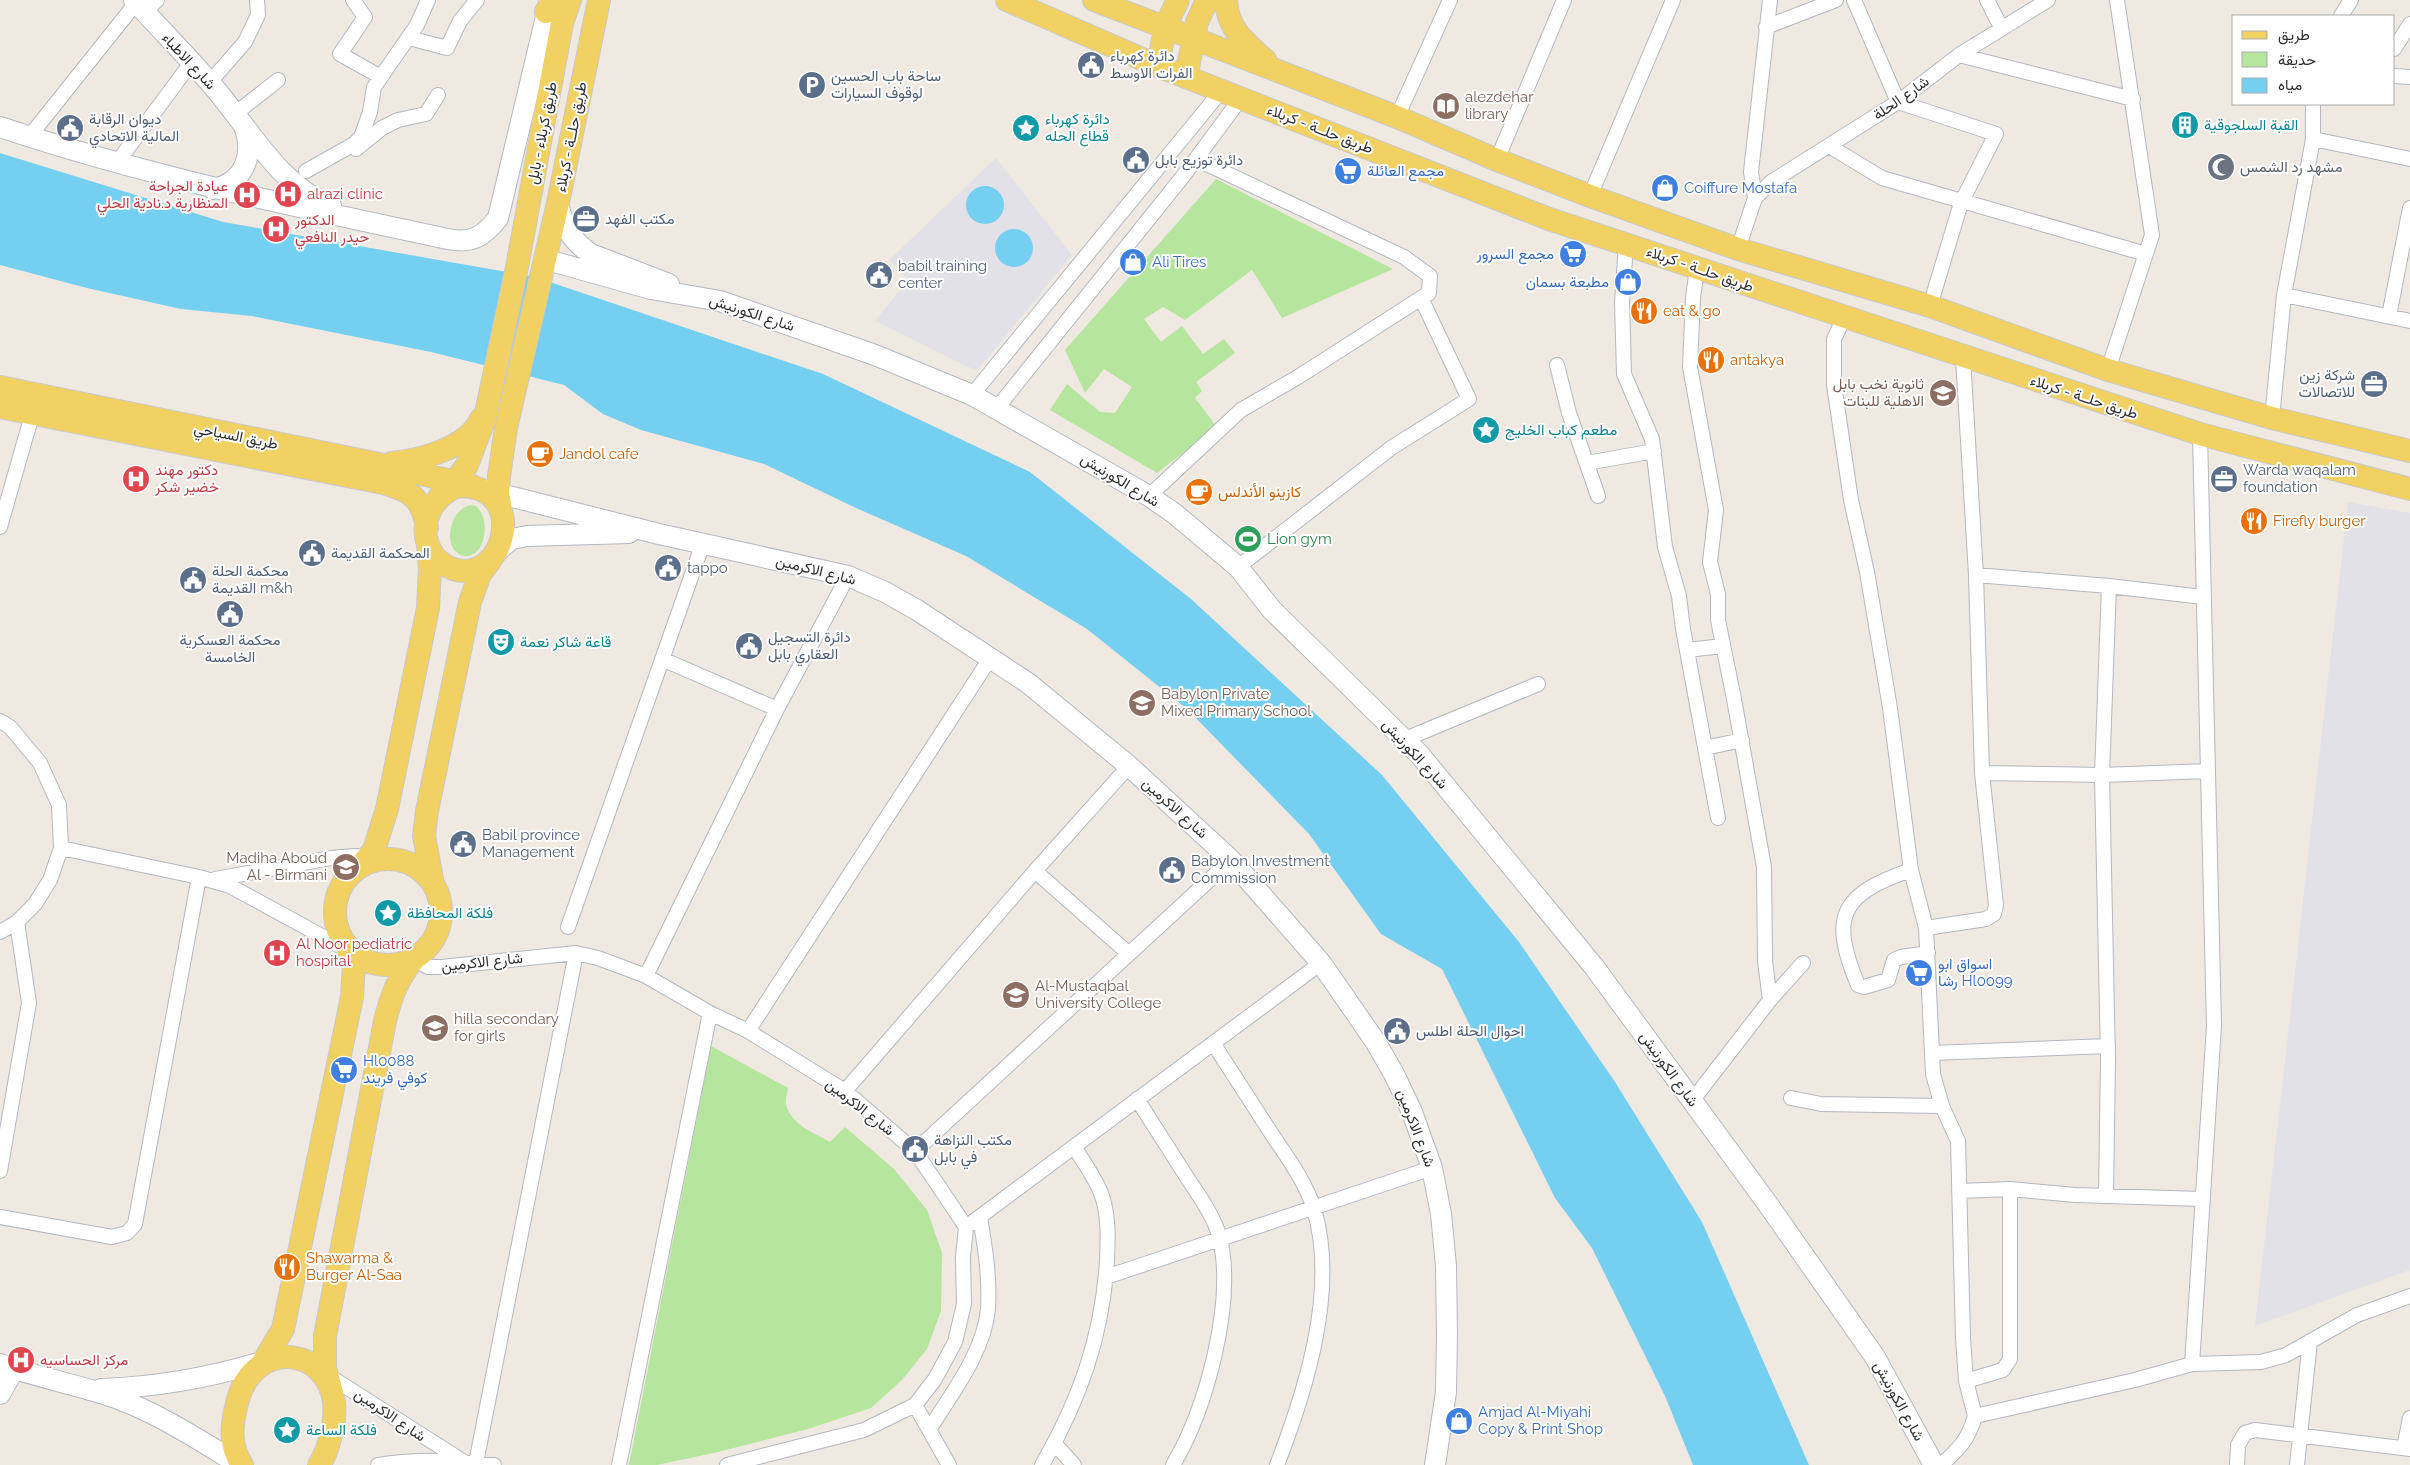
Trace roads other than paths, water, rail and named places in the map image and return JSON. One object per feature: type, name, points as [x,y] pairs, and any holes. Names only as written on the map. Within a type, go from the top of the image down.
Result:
[{"type":"main road","points":[[549,3],[569,0]]},
{"type":"main road","name":"طريق كربلاء - بابل","points":[[489,400],[517,267],[562,23],[569,0]]},
{"type":"main road","name":"طريق حلــة - كربلاء","points":[[1007,0],[1186,77],[1226,101],[1549,219],[1962,357],[2200,434],[2410,489]]},
{"type":"main road","points":[[1094,0],[1193,36],[1590,196],[1738,249],[1930,306],[2108,370],[2272,418],[2410,452]]},
{"type":"main road","points":[[1158,66],[1165,27],[1178,0]]},
{"type":"main road","points":[[1186,77],[1193,36],[1207,0]]},
{"type":"main road","points":[[1226,0],[1228,18],[1233,29],[1245,43],[1275,69]]},
{"type":"main road","name":"طريق حلــة - كربلاء","points":[[475,493],[500,461],[542,266],[558,204],[597,1]]},
{"type":"main road","name":"طريق السياحي","points":[[0,387],[372,463],[475,493]]},
{"type":"main road","points":[[372,463],[404,462],[452,446],[468,435],[479,423],[489,400]]},
{"type":"main road","points":[[433,884],[424,836],[427,811],[470,602],[480,574],[502,540],[504,519],[475,493],[470,459],[489,400]]},
{"type":"main road","name":"طريق السياحي","points":[[0,407],[32,415],[383,483],[399,488],[414,496],[424,512],[427,536]]},
{"type":"main road","points":[[266,1362],[283,1329],[332,1093],[354,976],[354,964],[350,950],[336,926],[335,904],[344,883],[374,850],[387,809],[428,608],[430,568],[427,536],[430,510],[475,493]]},
{"type":"main road","points":[[427,536],[434,556],[443,565],[455,570],[467,571],[479,568],[493,556]]},
{"type":"main road","points":[[324,1375],[323,1352],[325,1336],[392,992],[401,974],[429,948],[438,931],[442,913],[439,894],[430,878],[415,866],[396,859],[364,862]]},
{"type":"main road","points":[[350,950],[370,963],[387,966],[414,960]]},
{"type":"main road","points":[[239,1463],[232,1438],[238,1397],[245,1379],[256,1367],[266,1362],[286,1357],[302,1359],[324,1375],[334,1393],[335,1412],[326,1455],[319,1465]]},
{"type":"street","points":[[210,82],[245,42],[258,14],[257,0]]},
{"type":"street","points":[[353,0],[365,17],[340,54],[381,77]]},
{"type":"street","points":[[306,170],[331,158],[361,137],[370,112],[374,87],[409,38],[428,0]]},
{"type":"street","points":[[409,38],[447,48],[460,21],[477,0]]},
{"type":"street","points":[[1397,117],[1450,0]]},
{"type":"street","points":[[1497,160],[1564,0]]},
{"type":"street","points":[[1590,196],[1673,0]]},
{"type":"street","points":[[1738,249],[1755,198],[1751,172],[1770,0]]},
{"type":"street","points":[[1766,27],[1836,0]]},
{"type":"street","points":[[1854,0],[1898,102],[1996,134],[1961,203],[1930,306]]},
{"type":"street","points":[[1987,0],[2002,28]]},
{"type":"street","name":"شارع الحلة","points":[[1755,198],[1771,182],[1898,102],[1959,56],[2048,0]]},
{"type":"street","points":[[2108,370],[2152,235],[2117,0]]},
{"type":"street","points":[[2343,15],[2351,0]]},
{"type":"street","points":[[0,127],[116,164],[213,189],[458,241],[470,241],[481,237],[498,218],[549,3]]},
{"type":"street","points":[[29,137],[143,4]]},
{"type":"street","name":"شارع الاطباء","points":[[143,4],[191,63],[210,82],[240,118],[270,157],[308,194],[370,222]]},
{"type":"street","points":[[2395,47],[2410,24]]},
{"type":"street","points":[[1959,56],[2133,99]]},
{"type":"street","points":[[116,164],[191,63]]},
{"type":"street","points":[[2395,76],[2410,77]]},
{"type":"street","points":[[240,118],[278,80]]},
{"type":"street","points":[[331,158],[338,160],[364,145],[382,128],[398,120],[426,114],[438,95]]},
{"type":"street","points":[[997,408],[1196,159],[1226,101]]},
{"type":"street","points":[[972,395],[1226,101]]},
{"type":"street","points":[[2272,418],[2284,295],[2313,139],[2313,105]]},
{"type":"street","name":"شارع الاطباء","points":[[213,189],[234,182],[242,171],[248,157],[248,143],[240,118]]},
{"type":"street","points":[[2313,139],[2410,159]]},
{"type":"street","points":[[1829,146],[1882,178],[1961,203],[2146,254]]},
{"type":"street","points":[[1148,496],[1241,410],[1298,377],[1429,293],[1430,276],[1404,257],[1196,159]]},
{"type":"street","points":[[558,204],[569,234],[591,254],[662,279],[683,294]]},
{"type":"street","points":[[2388,316],[2410,208]]},
{"type":"street","points":[[1626,244],[1622,302],[1624,374],[1652,439],[1666,547],[1679,596],[1718,818]]},
{"type":"street","name":"شارع الكورنيش","points":[[542,266],[720,301],[875,355],[972,395],[1148,496],[1175,514],[1238,567],[1272,610],[1420,756],[1595,968],[1875,1357],[1934,1465]]},
{"type":"street","points":[[1697,268],[1693,298],[1690,367],[1716,510],[1710,562],[1718,594],[1718,620],[1742,740],[1764,867],[1765,961],[1770,1000]]},
{"type":"street","points":[[2284,295],[2410,321]]},
{"type":"street","points":[[1238,567],[1390,448],[1469,399],[1421,298]]},
{"type":"street","points":[[1844,318],[1834,339],[1834,385],[1851,500],[1890,708],[1911,870],[1926,928],[1933,1074],[1942,1106],[1958,1141],[1960,1291],[1966,1381],[1975,1416],[1970,1434],[1962,1447],[1941,1465]]},
{"type":"street","points":[[1926,928],[1986,919],[1994,914],[1996,905],[1982,773],[1976,575],[1962,357]]},
{"type":"street","points":[[1557,365],[1569,413],[1598,496]]},
{"type":"street","points":[[0,527],[32,415]]},
{"type":"street","points":[[2192,1364],[2214,1026],[2200,434]]},
{"type":"street","points":[[1587,463],[1654,451]]},
{"type":"street","name":"شارع الاكرمين","points":[[475,493],[588,514],[659,534],[848,576],[884,592],[918,610],[1028,683],[1129,766],[1231,860],[1321,963],[1370,1033],[1394,1074],[1412,1112],[1432,1168],[1441,1214],[1446,1266],[1447,1335],[1446,1392],[1435,1465]]},
{"type":"street","name":"شارع الاكرمين","points":[[493,556],[512,539],[527,536],[582,533],[659,534]]},
{"type":"street","points":[[568,926],[704,543]]},
{"type":"street","points":[[1976,575],[2109,586],[2203,597]]},
{"type":"street","points":[[646,976],[776,709],[848,576]]},
{"type":"street","points":[[2106,1195],[2108,1046],[2102,775],[2109,586]]},
{"type":"street","points":[[1687,650],[1723,646]]},
{"type":"street","points":[[748,1031],[991,658]]},
{"type":"street","points":[[662,659],[776,709]]},
{"type":"street","points":[[1404,740],[1538,684]]},
{"type":"street","points":[[0,721],[10,727],[40,763],[59,805],[61,848],[50,880],[35,904],[17,922],[0,932]]},
{"type":"street","points":[[1705,748],[1742,740]]},
{"type":"street","points":[[845,1091],[1035,871],[1129,766]]},
{"type":"street","points":[[1982,773],[2102,775],[2208,772]]},
{"type":"street","points":[[61,848],[204,878],[230,886],[350,950]]},
{"type":"street","points":[[204,878],[331,858],[364,862]]},
{"type":"street","points":[[914,1150],[1231,860]]},
{"type":"street","points":[[1911,870],[1882,880],[1866,889],[1851,903],[1842,928],[1850,965],[1858,985],[1864,987],[1888,980],[1894,960],[1901,957],[1928,953]]},
{"type":"street","points":[[1035,871],[1128,953]]},
{"type":"street","points":[[0,1217],[112,1237],[127,1233],[135,1224],[204,878]]},
{"type":"street","points":[[0,1171],[29,1003],[17,922]]},
{"type":"street","points":[[470,1462],[576,953]]},
{"type":"street","name":"شارع الاكرمين","points":[[414,960],[428,967],[442,967],[576,953],[598,958],[646,976],[710,1013],[748,1031],[845,1091],[914,1150],[966,1228]]},
{"type":"street","points":[[727,1465],[864,1430],[915,1405],[935,1379],[955,1342],[964,1304],[963,1257],[966,1228],[1321,963]]},
{"type":"street","points":[[1692,1101],[1770,1000],[1803,963]]},
{"type":"street","points":[[620,1465],[710,1013]]},
{"type":"street","points":[[1213,1043],[1292,1164],[1314,1207],[1322,1256],[1320,1308],[1306,1378],[1277,1465]]},
{"type":"street","points":[[1932,1053],[2108,1046]]},
{"type":"street","points":[[1791,1098],[1821,1104],[1942,1106]]},
{"type":"street","points":[[1137,1099],[1205,1206],[1220,1239],[1224,1281],[1220,1326],[1204,1397],[1186,1442],[1173,1465]]},
{"type":"street","points":[[1042,1465],[1075,1402],[1090,1364],[1100,1320],[1106,1276],[1108,1241],[1101,1194],[1090,1171],[1074,1147]]},
{"type":"street","points":[[1106,1276],[1432,1168]]},
{"type":"street","points":[[1959,1191],[2010,1189],[2076,1195],[2202,1199]]},
{"type":"street","points":[[1966,1381],[2003,1370],[2010,1359],[2010,1189]]},
{"type":"street","points":[[929,1430],[968,1366],[980,1340],[988,1310],[988,1266],[980,1217]]},
{"type":"street","points":[[1975,1416],[2135,1380],[2192,1364],[2261,1362],[2286,1355],[2357,1315],[2410,1296]]},
{"type":"street","points":[[2297,1465],[2310,1341]]},
{"type":"street","points":[[86,1389],[156,1386],[206,1378],[266,1362]]},
{"type":"street","points":[[0,1394],[7,1366],[104,1394],[152,1414],[239,1463]]},
{"type":"street","name":"شارع الاكرمين","points":[[324,1375],[470,1462]]},
{"type":"street","points":[[915,1405],[949,1465]]},
{"type":"street","points":[[2237,1465],[2238,1445],[2245,1433],[2255,1430],[2407,1448],[2410,1418]]},
{"type":"street","points":[[1054,1443],[1074,1465]]},
{"type":"street","name":"شارع الاكرمين","points":[[378,1465],[440,1459],[494,1465]]},
{"type":"water","points":[[0,153],[223,222],[535,277],[823,374],[1030,472],[1191,599],[1382,775],[1519,942],[1615,1082],[1702,1222],[1809,1465],[1693,1465],[1665,1396],[1592,1248],[1555,1198],[1442,969],[1381,934],[1309,834],[1187,709],[1087,629],[966,556],[856,508],[764,464],[641,430],[603,414],[564,385],[431,352],[252,316],[181,309],[87,288],[0,265]]},
{"type":"water","points":[[985,186],[999,191],[1004,205],[999,219],[985,224],[971,219],[966,205],[971,191]]},
{"type":"water","points":[[1014,229],[1028,234],[1033,248],[1028,262],[1014,267],[1000,262],[995,248],[1000,234]]},
{"type":"place","name":"دائرة كهرباء الفرات الاوسط","points":[[1091,65]]},
{"type":"place","name":"ساحة باب الحسين لوقوف السيارات","points":[[812,85]]},
{"type":"place","name":"alezdehar library","points":[[1446,106]]},
{"type":"place","name":"القبة السلجوقية","points":[[2185,125]]},
{"type":"place","name":"ديوان الرقابة المالية الاتحادي","points":[[70,128]]},
{"type":"place","name":"دائرة كهرباء قطاع الحله","points":[[1026,128]]},
{"type":"place","name":"دائرة توزيع بابل","points":[[1136,160]]},
{"type":"place","name":"مشهد رد الشمس","points":[[2221,167]]},
{"type":"place","name":"مجمع العائلة","points":[[1348,171]]},
{"type":"place","name":"Coiffure Mostafa","points":[[1665,188]]},
{"type":"place","name":"alrazi clinic","points":[[288,194]]},
{"type":"place","name":"عيادة الجراحة المنظارية د.نادية الحلي","points":[[247,195]]},
{"type":"place","name":"مكتب الفهد","points":[[586,219]]},
{"type":"place","name":"الدكتور حيدر النافعي","points":[[276,229]]},
{"type":"place","name":"مجمع السرور","points":[[1573,254]]},
{"type":"place","name":"Ali Tires","points":[[1133,262]]},
{"type":"place","name":"babil training center","points":[[879,275]]},
{"type":"place","name":"مطبعة بسمان","points":[[1628,282]]},
{"type":"place","name":"eat & go","points":[[1644,311]]},
{"type":"place","name":"antakya","points":[[1711,360]]},
{"type":"place","name":"شركة زين للاتصالات","points":[[2374,384]]},
{"type":"place","name":"ثانوية نخب بابل الاهلية للبنات","points":[[1943,393]]},
{"type":"place","name":"مطعم كباب الخليج","points":[[1486,430]]},
{"type":"place","name":"Jandol cafe","points":[[540,454]]},
{"type":"place","name":"دكتور مهند خضير شكر","points":[[136,479]]},
{"type":"place","name":"Warda waqalam foundation","points":[[2224,479]]},
{"type":"place","name":"كازينو الأندلس","points":[[1199,492]]},
{"type":"place","name":"Firefly burger","points":[[2254,521]]},
{"type":"place","name":"Lion gym","points":[[1248,539]]},
{"type":"place","name":"المحكمة القديمة","points":[[312,553]]},
{"type":"place","name":"tappo","points":[[668,568]]},
{"type":"place","name":"محكمة الحلة القديمة m&h","points":[[193,580]]},
{"type":"place","name":"محكمة العسكرية الخامسة","points":[[230,614]]},
{"type":"place","name":"قاعة شاكر نعمة","points":[[501,642]]},
{"type":"place","name":"دائرة التسجيل العقاري بابل","points":[[749,646]]},
{"type":"place","name":"Babylon Private Mixed Primary School","points":[[1142,703]]},
{"type":"place","name":"Babil province Management","points":[[463,844]]},
{"type":"place","name":"Madiha Aboud Al - Birmani","points":[[346,867]]},
{"type":"place","name":"Babylon Investment Commission","points":[[1172,870]]},
{"type":"place","name":"فلكة المحافظة","points":[[388,913]]},
{"type":"place","name":"Al Noor pediatric hospital","points":[[277,953]]},
{"type":"place","name":"اسواق ابو رشا Hl0099","points":[[1919,973]]},
{"type":"place","name":"Al-Mustaqbal University College","points":[[1016,995]]},
{"type":"place","name":"hilla secondary for girls","points":[[435,1028]]},
{"type":"place","name":"احوال الحلة اطلس","points":[[1397,1031]]},
{"type":"place","name":"Hl0088 كوفي فريند","points":[[344,1070]]},
{"type":"place","name":"مكتب النزاهة في بابل","points":[[915,1149]]},
{"type":"place","name":"Shawarma & Burger Al-Saa","points":[[287,1267]]},
{"type":"place","name":"مركز الحساسيه","points":[[21,1360]]},
{"type":"place","name":"Amjad Al-Miyahi Copy & Print Shop","points":[[1459,1421]]},
{"type":"place","name":"فلكة الساعة","points":[[287,1430]]}]
